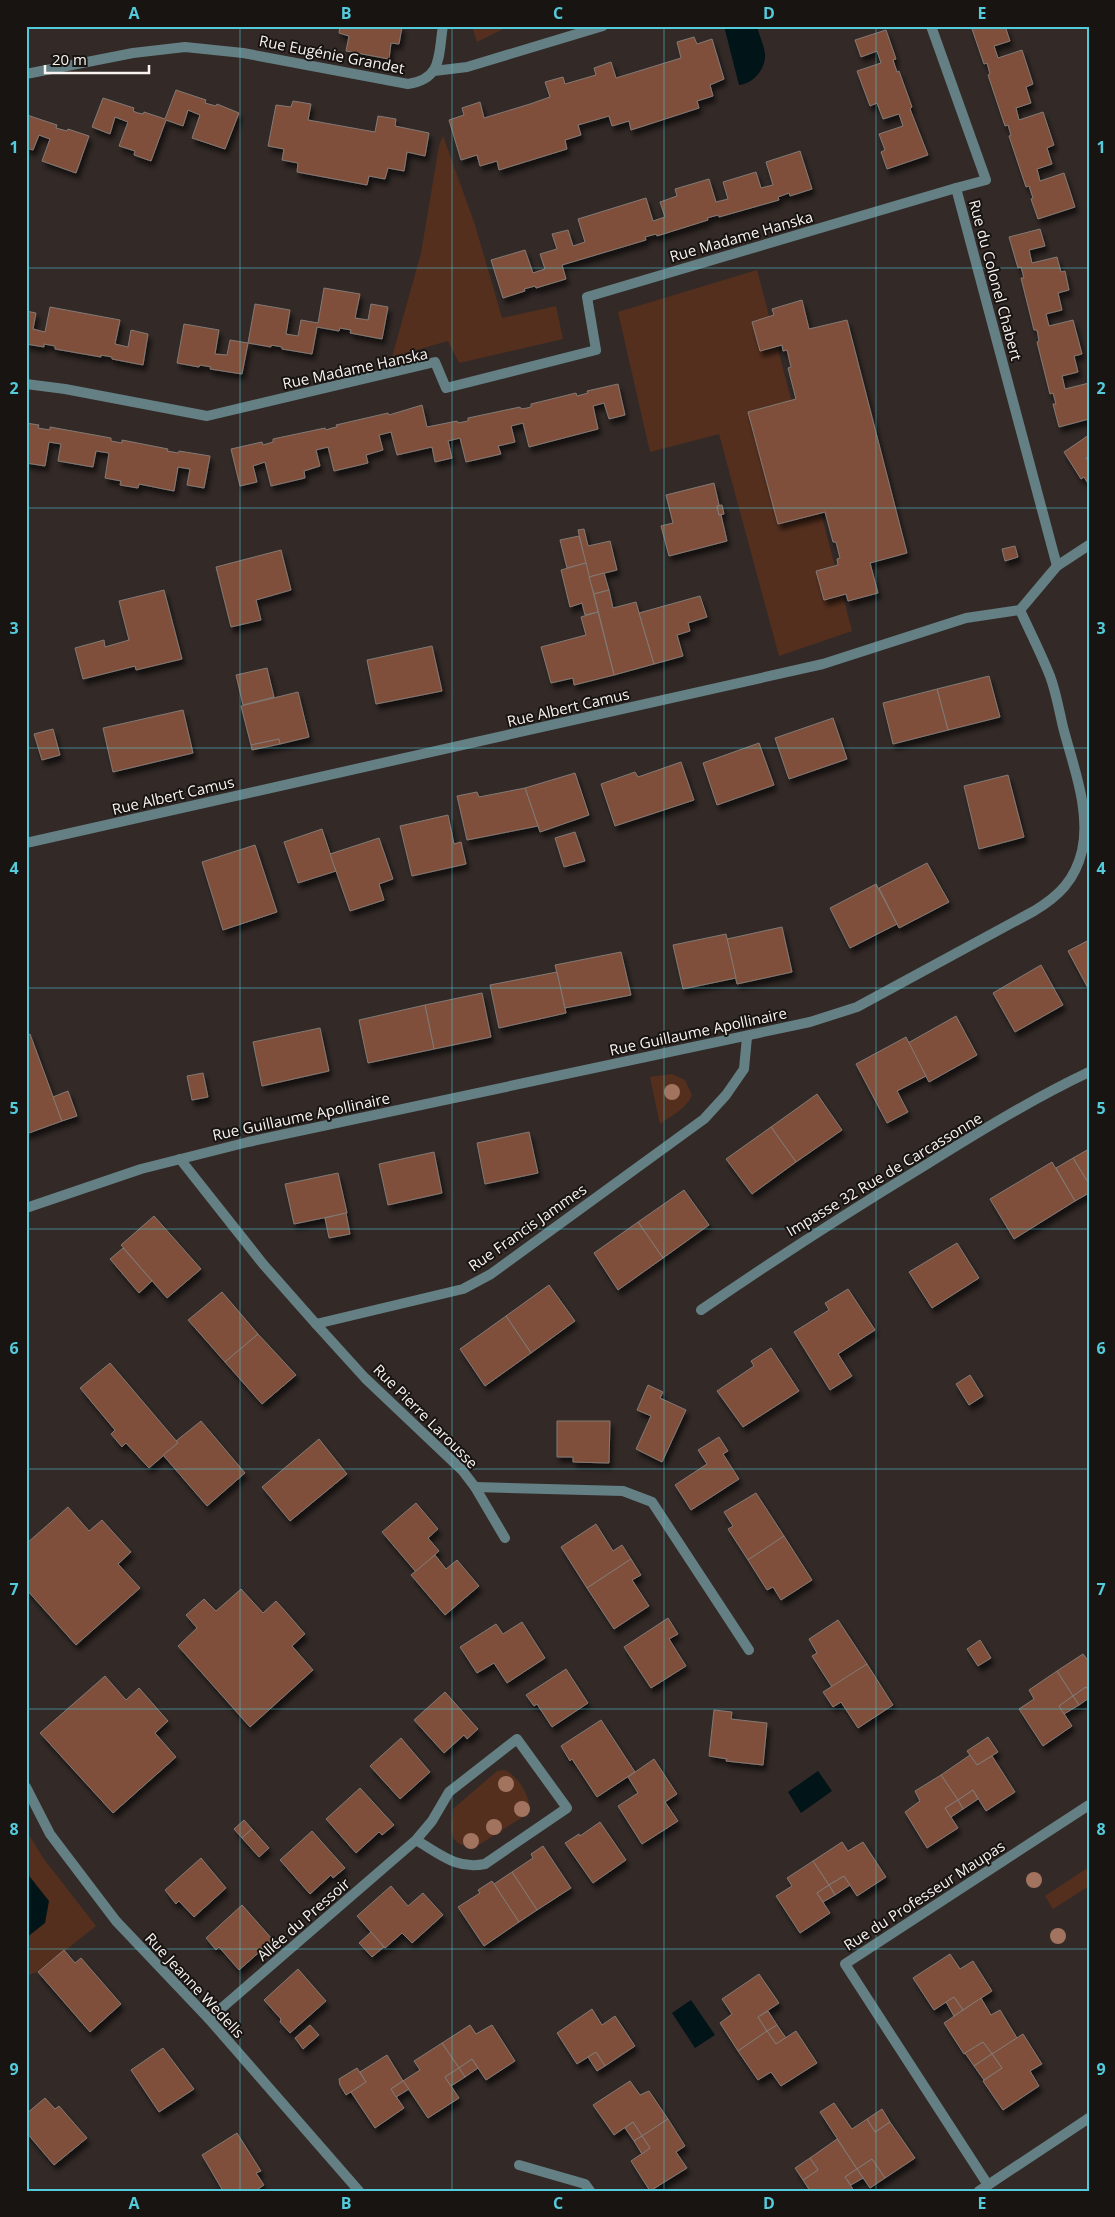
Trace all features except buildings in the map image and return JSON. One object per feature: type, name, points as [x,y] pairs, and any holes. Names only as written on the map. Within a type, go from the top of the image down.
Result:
[{"type":"street","points":[[444,26],[434,71],[467,67],[603,26]]},
{"type":"street","name":"Rue du Colonel Chabert","points":[[931,26],[986,180],[956,188],[1057,566]]},
{"type":"street","name":"Rue Eugénie Grandet","points":[[26,74],[133,53],[185,47],[243,53],[408,84],[424,81],[434,71]]},
{"type":"street","name":"Rue Madame Hanska","points":[[26,384],[65,389],[207,416],[435,362],[446,388],[596,350],[587,297],[956,188]]},
{"type":"street","points":[[1020,610],[1057,566],[1089,546]]},
{"type":"street","name":"Rue Albert Camus","points":[[26,843],[823,664],[966,618],[1020,610]]},
{"type":"street","name":"Rue Guillaume Apollinaire","points":[[26,1208],[100,1182],[248,1142],[748,1037],[810,1022],[857,1006],[1053,900],[1075,871],[1082,851],[1085,832],[1083,808],[1051,678],[1020,610]]},
{"type":"street","name":"Rue Francis Jammes","points":[[316,1324],[463,1289],[491,1274],[704,1119],[726,1095],[744,1068],[748,1037]]},
{"type":"street","name":"Impasse 32 Rue de Carcassonne","points":[[701,1310],[780,1255],[904,1178],[972,1137],[1089,1072]]},
{"type":"street","points":[[180,1159],[263,1264],[316,1324]]},
{"type":"street","name":"Rue Pierre Larousse","points":[[316,1324],[365,1378],[462,1470],[475,1487],[505,1538]]},
{"type":"street","points":[[475,1487],[623,1491],[652,1502],[749,1650]]},
{"type":"street","name":"Allée du Pressoir","points":[[209,2019],[416,1840],[432,1820],[449,1792],[517,1740],[567,1808],[485,1864],[471,1867],[452,1861],[416,1840]]},
{"type":"street","name":"Rue Jeanne Wedells","points":[[26,1787],[50,1834],[116,1921],[209,2019],[359,2191]]},
{"type":"street","name":"Rue du Professeur Maupas","points":[[988,2185],[845,1964],[1089,1805]]},
{"type":"street","points":[[979,2191],[1089,2118]]},
{"type":"street","points":[[518,2165],[585,2184],[590,2191]]},
{"type":"shaded area","points":[[472,26],[509,26],[477,42]]},
{"type":"shaded area","points":[[724,26],[757,26],[765,60],[758,75],[744,84],[739,85]]},
{"type":"shaded area","points":[[443,136],[475,225],[502,318],[556,306],[563,339],[459,363],[448,341],[392,357],[421,253],[439,146]]},
{"type":"shaded area","points":[[757,270],[852,631],[779,656],[719,434],[650,452],[618,312]]},
{"type":"shaded area","points":[[672,1074],[685,1080],[692,1095],[682,1108],[660,1124],[650,1077]]},
{"type":"shaded area","points":[[505,1770],[515,1777],[523,1788],[528,1801],[529,1813],[474,1848],[459,1843],[455,1840],[451,1830],[453,1809],[497,1771]]},
{"type":"shaded area","points":[[818,1771],[832,1791],[801,1813],[788,1792]]},
{"type":"shaded area","points":[[26,1830],[43,1858],[96,1926],[38,1972],[26,1975]]},
{"type":"shaded area","points":[[1089,1867],[1089,1886],[1053,1909],[1045,1896]]},
{"type":"shaded area","points":[[26,1872],[49,1901],[45,1923],[26,1938]]},
{"type":"shaded area","points":[[691,2000],[715,2035],[695,2048],[672,2013]]}]
